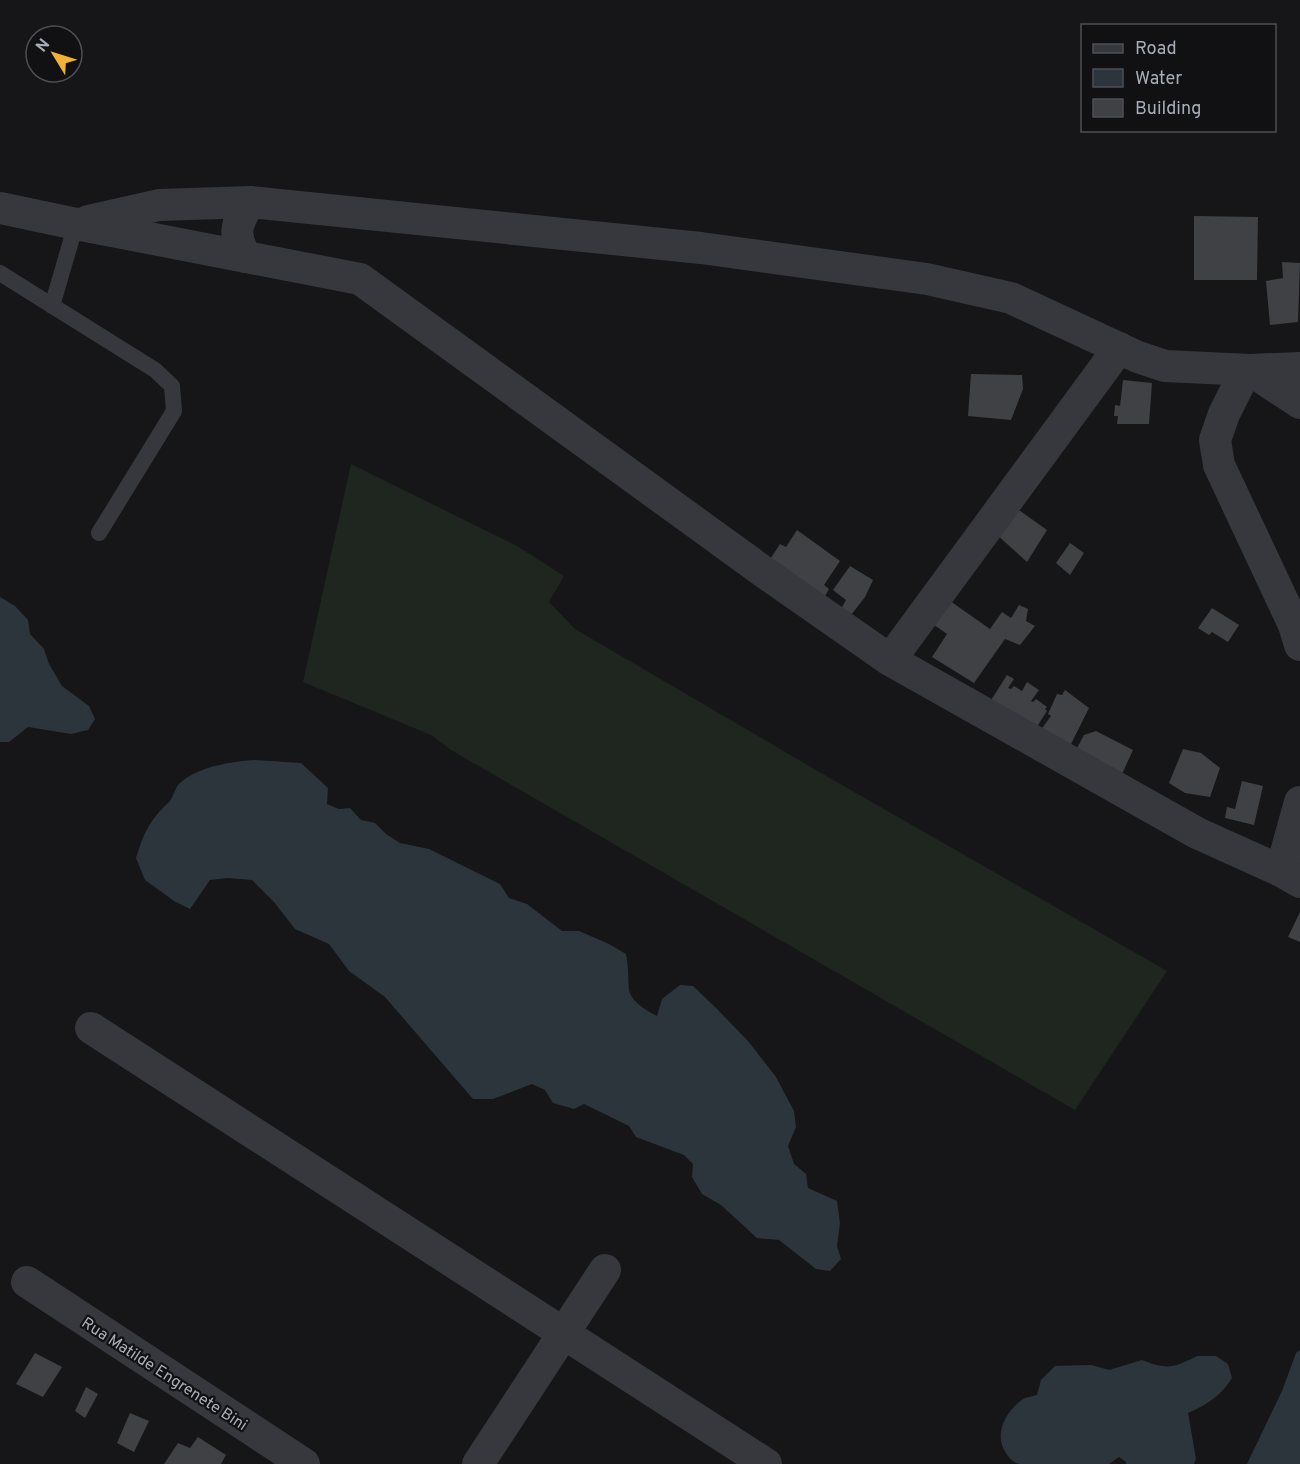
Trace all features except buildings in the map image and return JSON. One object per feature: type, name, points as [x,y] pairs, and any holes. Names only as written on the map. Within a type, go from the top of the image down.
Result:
[{"type":"street","points":[[246,257],[237,242],[238,220],[250,202]]},
{"type":"street","points":[[76,224],[159,205],[250,202],[700,248],[927,279],[1011,298],[1119,348],[1165,366],[1248,370],[1300,368]]},
{"type":"street","points":[[0,208],[360,279],[626,473],[890,660],[1197,833],[1291,877],[1300,802]]},
{"type":"street","points":[[890,660],[1119,348]]},
{"type":"street","points":[[1248,370],[1300,403]]},
{"type":"street","points":[[1248,370],[1224,414],[1215,440],[1219,465],[1294,625],[1300,645]]},
{"type":"street","points":[[91,1028],[766,1464]]},
{"type":"street","points":[[478,1464],[604,1270]]},
{"type":"street","name":"Rua Matilde Engrenete Bini","points":[[27,1282],[304,1464]]},
{"type":"lane","points":[[52,306],[76,224]]},
{"type":"lane","points":[[0,273],[155,370],[172,386],[174,411],[99,533]]},
{"type":"shaded area","points":[[351,464],[517,546],[564,576],[549,602],[575,629],[1167,971],[1075,1110],[451,750],[431,735],[303,682]]},
{"type":"water","points":[[0,597],[15,606],[28,620],[30,634],[44,649],[49,664],[62,686],[89,706],[95,719],[88,730],[71,734],[28,727],[9,742],[0,742]]},
{"type":"water","points":[[255,760],[301,763],[328,788],[327,804],[339,809],[350,808],[361,820],[375,823],[400,843],[429,849],[500,884],[509,898],[527,904],[562,931],[579,931],[626,954],[632,997],[657,1016],[662,999],[680,985],[693,986],[748,1041],[776,1077],[794,1111],[796,1127],[788,1146],[794,1164],[806,1174],[808,1188],[837,1201],[840,1223],[837,1246],[841,1259],[830,1271],[816,1269],[779,1240],[757,1238],[721,1205],[702,1194],[692,1177],[693,1164],[684,1155],[636,1137],[629,1126],[584,1104],[574,1109],[553,1103],[545,1090],[532,1084],[493,1099],[473,1099],[385,997],[349,971],[329,944],[295,929],[274,902],[252,880],[228,878],[210,880],[190,909],[174,901],[145,880],[136,858],[139,849],[148,828],[170,801],[178,785],[187,777],[205,769],[226,763]]},
{"type":"water","points":[[1300,1350],[1300,1464],[1247,1464],[1282,1391],[1296,1353]]},
{"type":"water","points":[[1197,1356],[1216,1356],[1228,1364],[1232,1378],[1213,1399],[1188,1413],[1196,1459],[1194,1464],[1126,1464],[1119,1457],[1109,1464],[1020,1464],[1010,1459],[1002,1446],[1001,1431],[1007,1416],[1023,1399],[1037,1395],[1041,1380],[1055,1366],[1091,1365],[1109,1370],[1142,1360],[1170,1366]]}]
